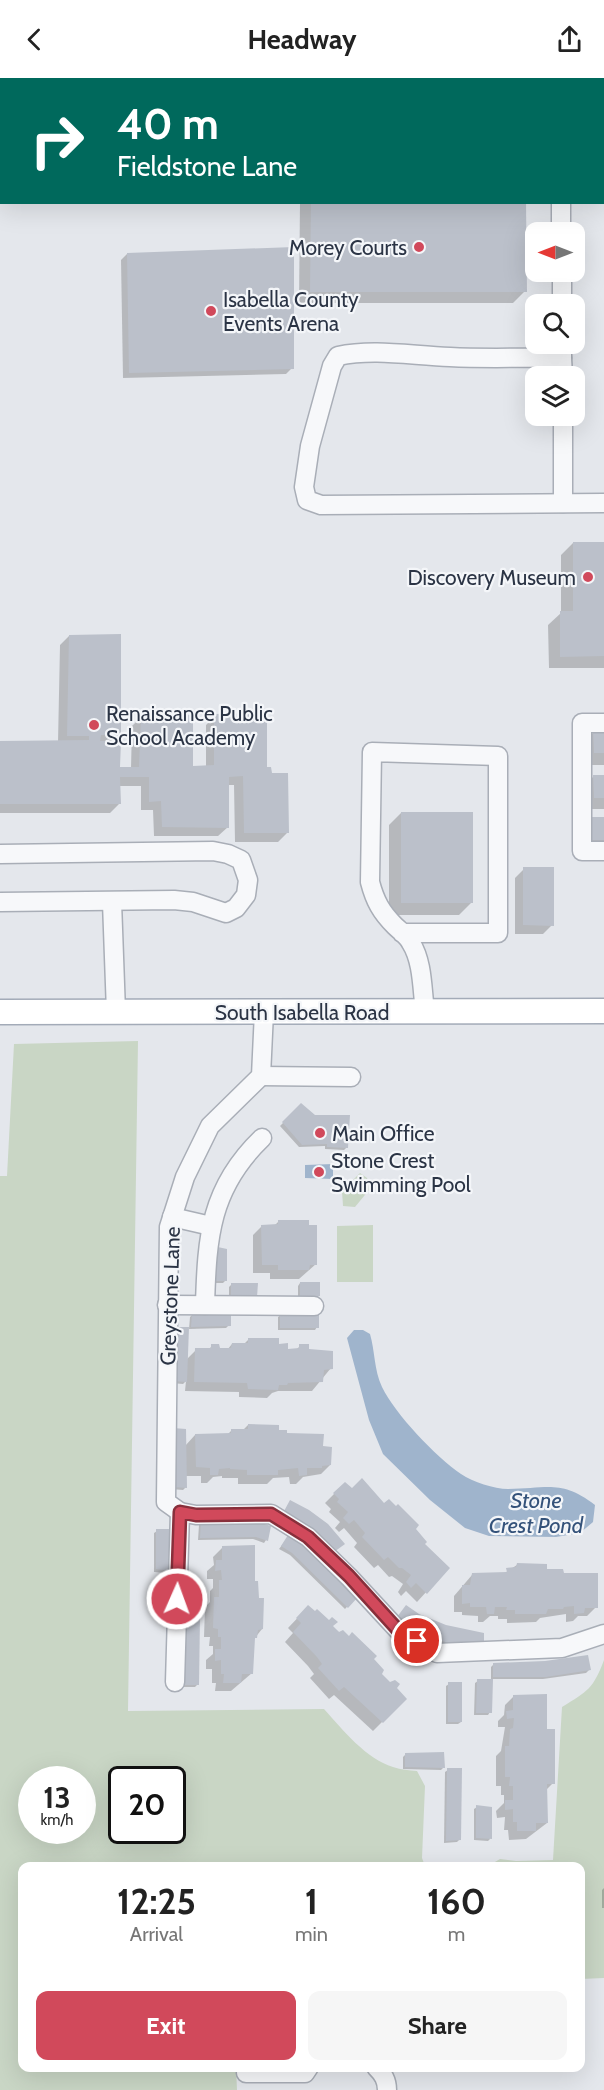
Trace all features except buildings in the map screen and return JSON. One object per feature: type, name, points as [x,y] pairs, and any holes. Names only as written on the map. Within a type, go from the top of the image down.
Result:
[{"type":"main road","name":"South Isabella Road","points":[[0,1012],[604,1011]]},
{"type":"street","points":[[561,204],[561,222]]},
{"type":"street","points":[[562,359],[449,357],[354,352],[338,356],[332,366],[310,446],[304,487],[307,500],[321,505],[604,503]]},
{"type":"street","points":[[563,426],[563,503]]},
{"type":"street","points":[[604,723],[582,723],[582,851],[604,851]]},
{"type":"street","points":[[402,933],[498,933],[498,756],[372,752],[370,882],[380,910],[402,933],[410,940],[417,954],[426,1011]]},
{"type":"street","points":[[0,854],[213,851],[241,860],[248,880],[246,895],[236,908],[226,913],[193,902],[174,900],[0,902]]},
{"type":"street","points":[[112,902],[116,1012]]},
{"type":"street","points":[[264,1012],[261,1076],[351,1077]]},
{"type":"street","name":"Greystone Lane","points":[[175,1682],[167,1305],[169,1227],[185,1177],[210,1126],[261,1076]]},
{"type":"street","points":[[205,1305],[206,1263],[211,1226],[218,1202],[230,1175],[247,1152],[262,1138]]},
{"type":"street","points":[[172,1217],[211,1226]]},
{"type":"street","points":[[167,1305],[314,1306]]},
{"type":"street","points":[[173,1507],[196,1515],[271,1514],[308,1537],[349,1576],[398,1630],[437,1653],[562,1648],[604,1634]]},
{"type":"street","points":[[246,2073],[306,2072]]},
{"type":"street","points":[[381,2072],[387,2083],[387,2090]]},
{"type":"green space","points":[[138,1041],[128,1711],[324,1709],[364,1751],[393,1767],[417,1771],[425,1786],[424,1862],[18,1862],[18,2072],[236,2072],[237,2090],[0,2090],[0,1176],[7,1176],[14,1044]]},
{"type":"green space","points":[[360,1173],[367,1178],[369,1190],[355,1207],[343,1206],[342,1191]]},
{"type":"green space","points":[[373,1225],[373,1282],[337,1282],[337,1226]]},
{"type":"green space","points":[[604,1660],[604,1978],[585,1979],[585,1862],[495,1862],[500,1859],[553,1860],[562,1707],[589,1688]]},
{"type":"water","name":"Stone Crest Swimming Pool","points":[[333,1164],[333,1179],[305,1178],[305,1165]]},
{"type":"water","name":"Stone Crest Pond","points":[[354,1330],[363,1330],[370,1334],[379,1381],[396,1410],[417,1434],[451,1466],[471,1480],[496,1488],[553,1487],[573,1492],[595,1505],[593,1522],[580,1533],[556,1537],[489,1536],[465,1528],[430,1500],[383,1454],[369,1420],[347,1338]]},
{"type":"place","name":"Morey Courts","points":[[419,247]]},
{"type":"place","name":"Isabella County Events Arena","points":[[211,311]]},
{"type":"place","name":"Discovery Museum","points":[[588,577]]},
{"type":"place","name":"Renaissance Public School Academy","points":[[94,725]]},
{"type":"place","name":"Main Office","points":[[320,1133]]},
{"type":"place","name":"Stone Crest Swimming Pool","points":[[319,1172]]},
{"type":"route","points":[[177,1599],[180,1512],[196,1515],[271,1514],[308,1537],[349,1576],[398,1630],[417,1641]]}]
